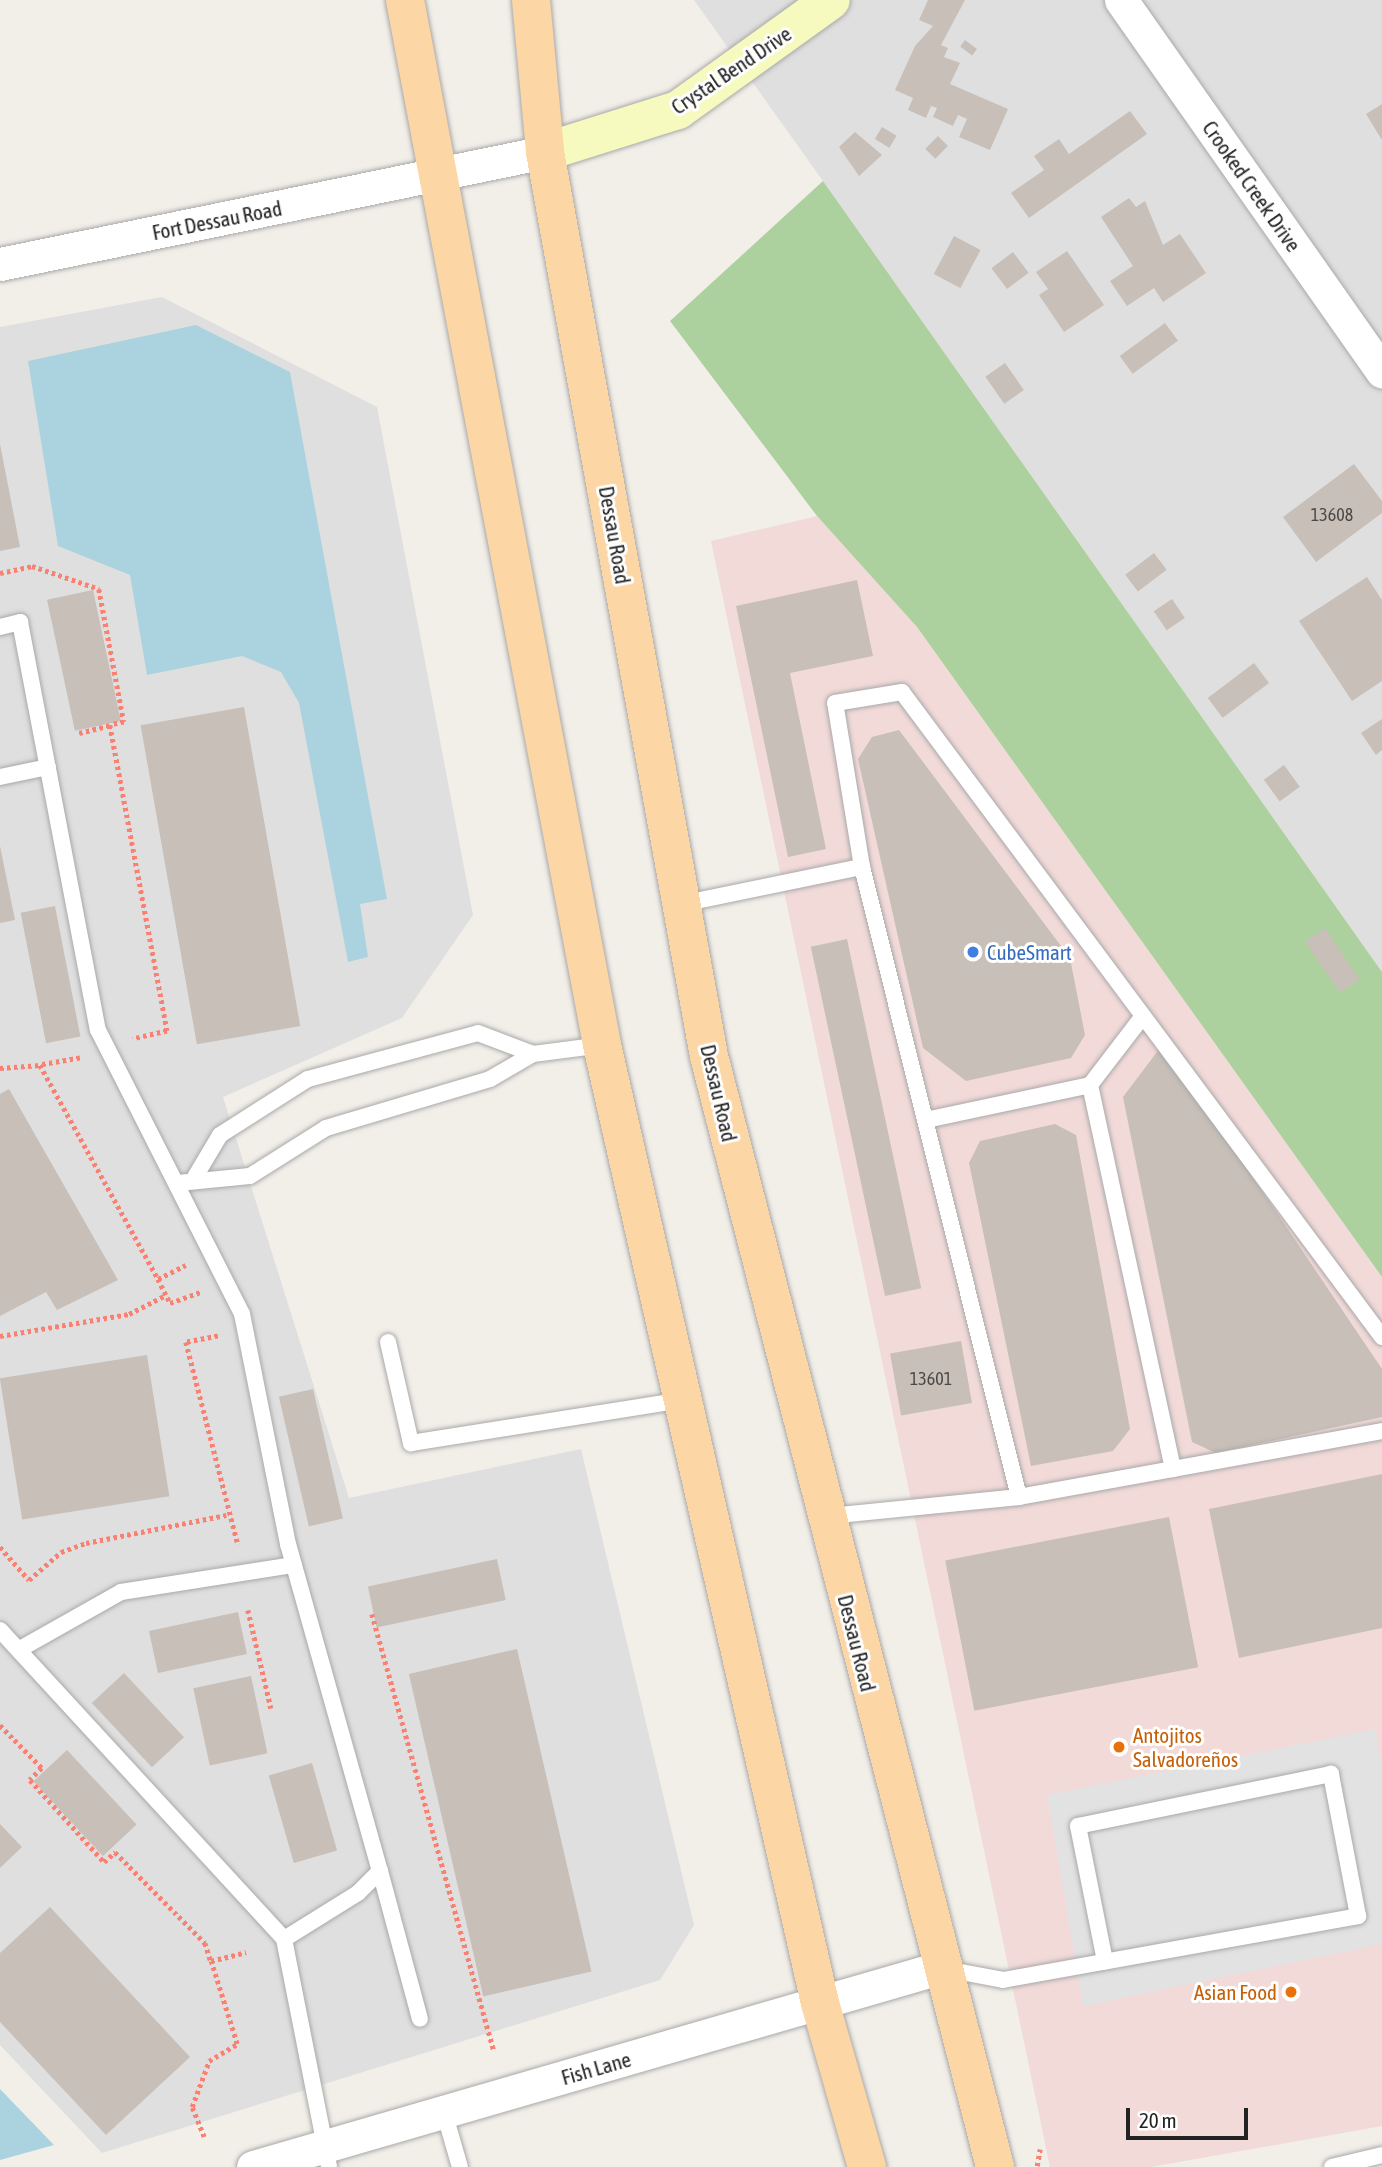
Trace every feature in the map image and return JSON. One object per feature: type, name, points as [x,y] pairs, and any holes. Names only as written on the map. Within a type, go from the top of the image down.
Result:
[{"type":"main road","points":[[405,0],[424,82],[434,176],[601,1045],[820,2003],[867,2167]]},
{"type":"main road","name":"Dessau Road","points":[[531,0],[545,152],[709,1056],[939,1968],[995,2167]]},
{"type":"street","name":"Crystal Bend Drive","points":[[545,152],[678,110],[831,0]]},
{"type":"street","name":"Crooked Creek Drive","points":[[1121,0],[1382,371]]},
{"type":"street","name":"Fort Dessau Road","points":[[0,264],[545,152]]},
{"type":"street","name":"Fish Lane","points":[[253,2167],[326,2157],[444,2112],[939,1968]]},
{"type":"lane","points":[[0,627],[20,622],[98,1030],[178,1183],[242,1314],[294,1565],[420,2019]]},
{"type":"lane","points":[[1019,1497],[862,867],[835,703],[902,692],[1382,1337]]},
{"type":"lane","points":[[0,777],[48,767]]},
{"type":"lane","points":[[681,904],[862,867]]},
{"type":"lane","points":[[926,1120],[1090,1085],[1143,1016]]},
{"type":"lane","points":[[195,1177],[220,1135],[308,1079],[478,1033],[533,1054]]},
{"type":"lane","points":[[178,1183],[195,1177],[250,1176],[326,1128],[490,1079],[533,1054],[601,1045]]},
{"type":"lane","points":[[1090,1085],[1173,1469]]},
{"type":"lane","points":[[388,1342],[411,1443],[684,1400]]},
{"type":"lane","points":[[825,1517],[1019,1497],[1382,1431]]},
{"type":"lane","points":[[20,1649],[121,1592],[294,1565]]},
{"type":"lane","points":[[0,1630],[284,1939],[326,2157]]},
{"type":"lane","points":[[939,1968],[1003,1980],[1358,1916],[1331,1774],[1078,1826],[1105,1961]]},
{"type":"lane","points":[[284,1939],[358,1894],[380,1871]]},
{"type":"lane","points":[[444,2112],[460,2167]]},
{"type":"lane","points":[[1332,2167],[1360,2165],[1382,2154]]},
{"type":"path","points":[[0,573],[32,566],[99,589],[124,722],[79,733]]},
{"type":"path","points":[[110,725],[167,1031],[133,1039]]},
{"type":"path","points":[[0,1068],[86,1058]]},
{"type":"path","points":[[40,1065],[170,1303],[202,1291],[208,1302]]},
{"type":"path","points":[[158,1279],[190,1263]]},
{"type":"path","points":[[0,1336],[129,1314],[166,1295]]},
{"type":"path","points":[[220,1325],[223,1335],[187,1342],[226,1515]]},
{"type":"path","points":[[0,1546],[29,1580],[61,1552],[86,1543],[226,1515],[232,1516],[238,1545]]},
{"type":"path","points":[[248,1610],[271,1708]]},
{"type":"path","points":[[372,1614],[494,2051]]},
{"type":"path","points":[[0,1725],[42,1768],[30,1780],[104,1862],[115,1852],[205,1943],[237,2044],[209,2061],[192,2107],[204,2137]]},
{"type":"path","points":[[211,1961],[246,1952]]},
{"type":"path","points":[[1037,2167],[1040,2149]]},
{"type":"shaded area","points":[[694,0],[1382,0],[1382,972],[823,181]]},
{"type":"shaded area","points":[[162,297],[377,407],[473,915],[402,1018],[223,1097],[349,1498],[581,1449],[694,1925],[660,1980],[102,2153],[0,2045],[0,327]]},
{"type":"shaded area","name":"CubeSmart","points":[[817,516],[917,627],[1382,1277],[1382,2126],[1151,2167],[1050,2167],[711,541]]},
{"type":"shaded area","points":[[1375,1729],[1382,1768],[1382,1944],[1083,2006],[1047,1795]]},
{"type":"green space","points":[[823,181],[1382,972],[1382,1277],[917,627],[817,516],[670,321]]},
{"type":"water","points":[[196,325],[290,372],[387,899],[360,904],[368,957],[348,962],[299,703],[281,672],[242,656],[147,675],[130,575],[58,546],[28,361]]},
{"type":"water","points":[[0,2089],[54,2145],[0,2160]]},
{"type":"building","points":[[928,0],[965,0],[941,45],[948,48],[944,57],[960,63],[950,84],[1008,109],[990,150],[959,137],[967,119],[958,115],[953,126],[933,117],[937,108],[931,106],[926,118],[908,110],[913,98],[895,90],[915,46],[933,26],[919,20]]},
{"type":"building","points":[[965,40],[977,49],[972,55],[960,46]]},
{"type":"building","points":[[1382,104],[1382,140],[1366,114]]},
{"type":"building","points":[[1130,111],[1147,134],[1029,218],[1011,193],[1044,170],[1034,156],[1059,139],[1069,154]]},
{"type":"building","points":[[882,127],[897,136],[889,148],[875,139]]},
{"type":"building","points":[[855,132],[882,155],[859,176],[839,147]]},
{"type":"building","points":[[938,136],[948,146],[935,159],[925,149]]},
{"type":"building","points":[[1129,198],[1136,207],[1145,201],[1163,245],[1180,234],[1206,273],[1163,302],[1154,288],[1127,306],[1110,281],[1133,266],[1101,217]]},
{"type":"building","points":[[954,236],[980,250],[960,288],[934,274]]},
{"type":"building","points":[[1067,251],[1104,305],[1064,332],[1039,295],[1048,289],[1036,272]]},
{"type":"building","points":[[1013,252],[1029,273],[1007,289],[991,268]]},
{"type":"building","points":[[1165,323],[1178,341],[1133,374],[1120,356]]},
{"type":"building","points":[[1005,363],[1024,390],[1004,404],[985,377]]},
{"type":"building","points":[[0,444],[20,547],[0,551]]},
{"type":"building","points":[[1354,464],[1382,501],[1382,513],[1316,562],[1283,517]]},
{"type":"building","points":[[1154,553],[1167,570],[1138,591],[1125,575]]},
{"type":"building","points":[[1367,577],[1382,600],[1382,681],[1352,701],[1299,621]]},
{"type":"building","points":[[857,580],[873,656],[790,673],[826,849],[788,857],[736,606]]},
{"type":"building","points":[[93,590],[121,721],[75,731],[47,600]]},
{"type":"building","points":[[1172,599],[1185,618],[1167,630],[1154,611]]},
{"type":"building","points":[[1254,663],[1269,683],[1223,718],[1208,698]]},
{"type":"building","points":[[244,707],[300,1026],[197,1044],[141,725]]},
{"type":"building","points":[[1382,719],[1382,750],[1376,755],[1361,733]]},
{"type":"building","points":[[899,730],[1070,958],[1085,1035],[1071,1058],[966,1081],[923,1048],[858,759],[872,737]]},
{"type":"building","points":[[1284,765],[1300,787],[1280,802],[1264,780]]},
{"type":"building","points":[[0,846],[15,920],[0,923]]},
{"type":"building","points":[[55,906],[80,1037],[46,1043],[21,913]]},
{"type":"building","points":[[1325,928],[1360,979],[1340,993],[1305,941]]},
{"type":"building","points":[[847,939],[921,1288],[885,1296],[811,947]]},
{"type":"building","points":[[1163,1044],[1382,1369],[1382,1417],[1216,1453],[1192,1442],[1123,1097]]},
{"type":"building","points":[[9,1089],[118,1280],[57,1310],[46,1292],[0,1316],[0,1094]]},
{"type":"building","points":[[1055,1124],[1076,1135],[1130,1429],[1113,1451],[1031,1466],[969,1163],[980,1141]]},
{"type":"building","points":[[961,1341],[972,1403],[901,1416],[890,1354]]},
{"type":"building","points":[[147,1355],[169,1496],[22,1520],[0,1378]]},
{"type":"building","points":[[313,1389],[343,1519],[309,1526],[279,1397]]},
{"type":"building","points":[[1382,1474],[1382,1628],[1239,1658],[1209,1509]]},
{"type":"building","points":[[1169,1517],[1198,1667],[974,1711],[945,1561]]},
{"type":"building","points":[[497,1559],[506,1600],[377,1628],[368,1586]]},
{"type":"building","points":[[238,1612],[247,1654],[158,1673],[149,1631]]},
{"type":"building","points":[[517,1649],[591,1972],[483,1996],[409,1674]]},
{"type":"building","points":[[124,1673],[184,1737],[152,1767],[92,1703]]},
{"type":"building","points":[[251,1676],[267,1753],[210,1766],[193,1688]]},
{"type":"building","points":[[67,1750],[137,1825],[103,1856],[33,1781]]},
{"type":"building","points":[[312,1763],[337,1850],[294,1863],[269,1775]]},
{"type":"building","points":[[0,1824],[22,1847],[0,1868]]},
{"type":"building","points":[[50,1907],[190,2057],[106,2135],[0,2022],[0,1953]]},
{"type":"place","name":"CubeSmart","points":[[973,952]]},
{"type":"place","name":"Antojitos Salvadoreños","points":[[1119,1747]]},
{"type":"place","name":"Asian Food","points":[[1291,1992]]}]
